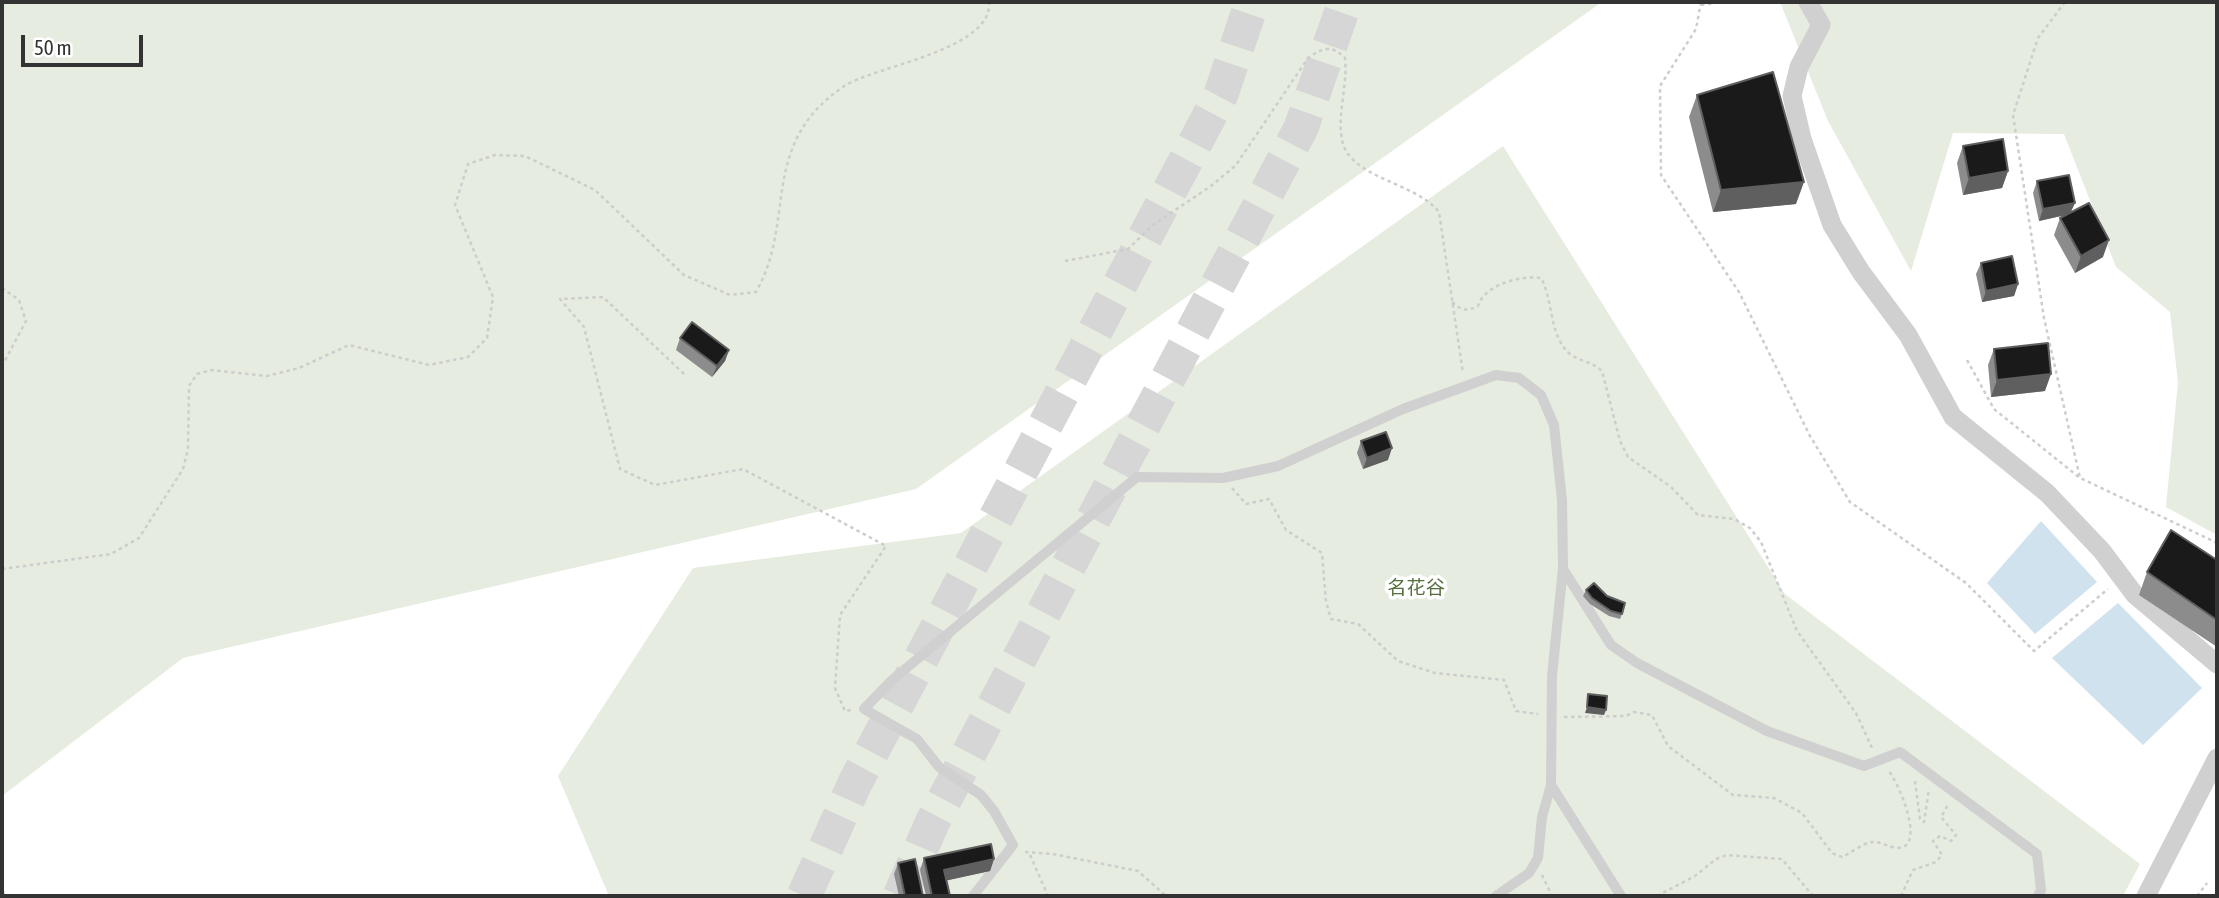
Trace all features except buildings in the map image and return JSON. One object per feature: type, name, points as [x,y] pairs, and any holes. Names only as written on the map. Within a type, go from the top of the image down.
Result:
[{"type":"street","points":[[1808,2],[1821,25],[1799,67],[1792,96],[1802,139],[1832,225],[1861,272],[1908,335],[1953,417],[2047,493],[2102,551],[2135,596],[2217,664]]},
{"type":"street","points":[[2147,896],[2217,758]]},
{"type":"lane","points":[[973,896],[1013,845],[994,811],[981,795],[940,767],[917,739],[864,709],[892,680],[1137,477],[1223,478],[1278,466],[1404,410],[1496,376],[1519,378],[1541,395],[1554,425],[1562,500],[1563,569],[1552,676],[1551,785],[1542,817],[1538,858],[1529,873],[1496,896]]},
{"type":"lane","points":[[1563,569],[1611,645],[1637,663],[1767,731],[1864,766],[1900,752],[2037,854],[2041,890],[2038,896]]},
{"type":"lane","points":[[1551,785],[1621,896]]},
{"type":"path","points":[[2,569],[111,554],[139,538],[183,469],[188,449],[189,386],[197,374],[211,370],[267,376],[299,368],[349,345],[429,365],[468,357],[487,338],[493,297],[456,205],[468,164],[495,155],[526,156],[595,190],[684,275],[730,295],[756,292],[770,268],[783,173],[808,115],[845,85],[942,51],[976,30],[989,7],[989,2]]},
{"type":"path","points":[[1722,2],[1701,4],[1696,29],[1660,86],[1661,175],[1739,292],[1810,436],[1850,502],[1966,583],[2034,650],[2122,578]]},
{"type":"path","points":[[2065,2],[2038,38],[2012,115],[2044,318],[2080,478]]},
{"type":"path","points":[[1065,261],[1128,248],[1153,225],[1211,186],[1236,165],[1308,58],[1323,48],[1331,48],[1345,58],[1347,75],[1341,136],[1345,151],[1356,165],[1428,198],[1439,212],[1466,387]]},
{"type":"path","points":[[1223,478],[1246,504],[1269,499],[1286,530],[1322,553],[1326,601],[1331,619],[1359,624],[1398,662],[1435,673],[1504,680],[1516,711],[1541,715],[1551,713],[1567,718],[1626,716],[1634,712],[1652,715],[1668,746],[1733,795],[1774,798],[1802,813],[1832,853],[1842,856],[1872,842],[1898,848],[1906,845],[1911,838],[1912,829],[1896,779],[1880,760],[1856,713],[1797,631],[1761,542],[1750,527],[1734,519],[1698,515],[1671,487],[1628,457],[1620,441],[1602,371],[1595,365],[1578,360],[1564,349],[1553,320],[1549,293],[1541,278],[1532,277],[1495,287],[1487,291],[1478,306],[1470,310],[1461,310],[1452,302]]},
{"type":"path","points":[[2,288],[19,300],[26,321],[2,366]]},
{"type":"path","points":[[684,374],[603,297],[560,299],[584,327],[620,469],[655,485],[743,469],[886,546],[840,615],[835,688],[845,711],[864,709]]},
{"type":"path","points":[[1967,360],[1994,409],[2080,478],[2217,543]]},
{"type":"path","points":[[1917,765],[1914,785],[1920,819],[1924,822],[1931,775]]},
{"type":"path","points":[[1901,896],[1913,870],[1936,862],[1942,855],[1933,841],[1940,836],[1951,841],[1956,835],[1941,817],[1949,801],[1944,785]]},
{"type":"path","points":[[1013,845],[1030,855],[1053,854],[1138,871],[1166,896]]},
{"type":"path","points":[[1030,855],[1048,896]]},
{"type":"path","points":[[1657,896],[1695,876],[1716,859],[1727,855],[1782,859],[1812,896]]},
{"type":"path","points":[[1538,858],[1545,886],[1552,896]]},
{"type":"path","points":[[2197,896],[2207,883]]},
{"type":"path","points":[[2,884],[4,896]]},
{"type":"green space","points":[[2,2],[1602,2],[916,489],[183,658],[2,796]]},
{"type":"green space","points":[[1780,2],[2217,2],[2217,535],[2166,507],[2178,382],[2170,312],[2116,267],[2064,134],[1953,133],[1911,271],[1828,121]]},
{"type":"green space","name":"名花谷","points":[[1503,146],[1785,594],[2140,864],[2123,896],[609,896],[558,776],[693,568],[961,533]]},
{"type":"water","points":[[2041,521],[2097,582],[2035,634],[1987,583]]},
{"type":"water","points":[[2118,603],[2202,688],[2143,745],[2052,658]]},
{"type":"tunnel","points":[[804,896],[855,783],[1221,94],[1252,2]]},
{"type":"tunnel","points":[[900,896],[933,821],[1301,128],[1345,2]]}]
